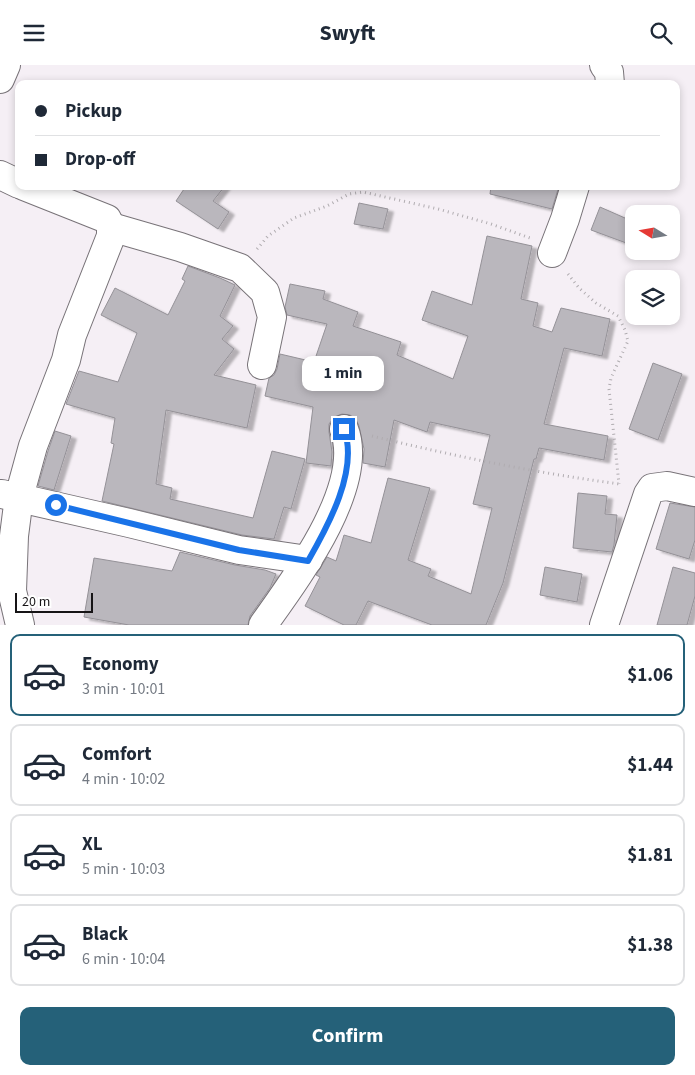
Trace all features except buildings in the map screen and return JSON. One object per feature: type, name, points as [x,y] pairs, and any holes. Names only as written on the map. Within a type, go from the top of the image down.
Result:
[{"type":"street","points":[[0,79],[6,65]]},
{"type":"street","points":[[604,65],[609,72],[610,80]]},
{"type":"street","points":[[0,175],[15,182]]},
{"type":"street","points":[[20,625],[12,591],[14,546],[9,495],[33,446],[66,361],[72,335],[109,244],[111,227],[106,219],[34,190]]},
{"type":"street","points":[[552,253],[574,190]]},
{"type":"street","points":[[111,227],[180,247],[240,269],[265,292],[272,317],[262,365]]},
{"type":"street","points":[[263,625],[308,561],[331,517],[345,475],[348,455],[348,440],[344,429]]},
{"type":"street","points":[[604,625],[644,506],[652,488],[667,486],[695,492]]},
{"type":"street","points":[[9,495],[239,550],[308,561]]},
{"type":"path","points":[[240,269],[268,236],[294,218],[327,206],[349,194],[363,192],[396,198],[490,223],[525,235],[546,247],[580,288],[596,303],[618,316],[625,330],[628,341],[611,378],[609,389],[618,484]]},
{"type":"path","points":[[344,429],[424,449],[519,469],[652,488]]},
{"type":"route","points":[[56,505],[239,550],[308,561],[331,517],[345,475],[348,440],[344,429]]}]
